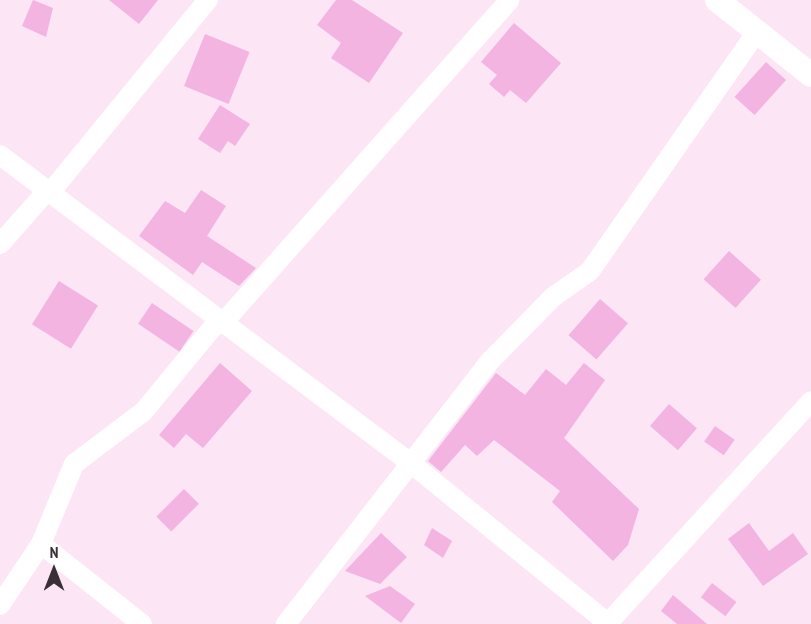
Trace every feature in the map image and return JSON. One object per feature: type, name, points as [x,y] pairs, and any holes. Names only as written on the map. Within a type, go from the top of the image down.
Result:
[{"type":"street","points":[[0,244],[47,193],[208,0]]},
{"type":"street","points":[[0,605],[41,544],[74,464],[144,411],[510,0]]},
{"type":"street","points":[[717,0],[811,75]]},
{"type":"street","points":[[286,624],[412,464],[490,360],[553,297],[590,271],[757,32]]},
{"type":"street","points":[[0,155],[220,323],[412,464],[608,624],[804,420],[811,401]]},
{"type":"street","points":[[41,544],[142,624]]},
{"type":"building","points":[[33,0],[53,8],[46,37],[22,26]]},
{"type":"building","points":[[109,0],[158,0],[139,24]]},
{"type":"building","points":[[336,0],[352,0],[403,33],[369,83],[331,58],[341,43],[317,25]]},
{"type":"building","points":[[514,23],[561,63],[526,103],[510,90],[504,97],[489,84],[497,75],[481,62]]},
{"type":"building","points":[[205,34],[250,52],[229,104],[184,86]]},
{"type":"building","points":[[766,62],[786,80],[755,115],[735,97]]},
{"type":"building","points":[[220,105],[250,124],[235,146],[228,141],[220,153],[198,139]]},
{"type":"building","points":[[201,190],[226,206],[207,236],[256,268],[239,286],[202,262],[193,275],[139,236],[165,201],[185,213]]},
{"type":"building","points":[[729,251],[761,280],[736,308],[704,279]]},
{"type":"building","points":[[59,281],[98,305],[71,349],[32,324]]},
{"type":"building","points":[[600,299],[628,323],[596,360],[569,335]]},
{"type":"building","points":[[152,303],[193,331],[179,352],[138,324]]},
{"type":"building","points":[[220,363],[252,391],[203,448],[186,434],[174,448],[159,435]]},
{"type":"building","points":[[584,363],[605,380],[564,438],[639,509],[628,545],[613,561],[552,502],[560,491],[494,440],[477,456],[465,445],[441,472],[428,461],[496,373],[525,395],[546,369],[566,385]]},
{"type":"building","points":[[669,404],[697,428],[678,450],[650,426]]},
{"type":"building","points":[[715,426],[735,440],[724,455],[704,442]]},
{"type":"building","points":[[184,489],[199,504],[171,531],[156,517]]},
{"type":"building","points":[[749,523],[769,551],[793,533],[808,554],[763,586],[728,539]]},
{"type":"building","points":[[432,528],[452,541],[443,558],[424,545]]},
{"type":"building","points":[[381,533],[407,557],[380,584],[345,571]]},
{"type":"building","points":[[712,583],[736,602],[725,616],[701,597]]},
{"type":"building","points":[[390,586],[415,604],[401,623],[365,596]]},
{"type":"building","points":[[673,595],[707,624],[677,624],[661,611]]}]
